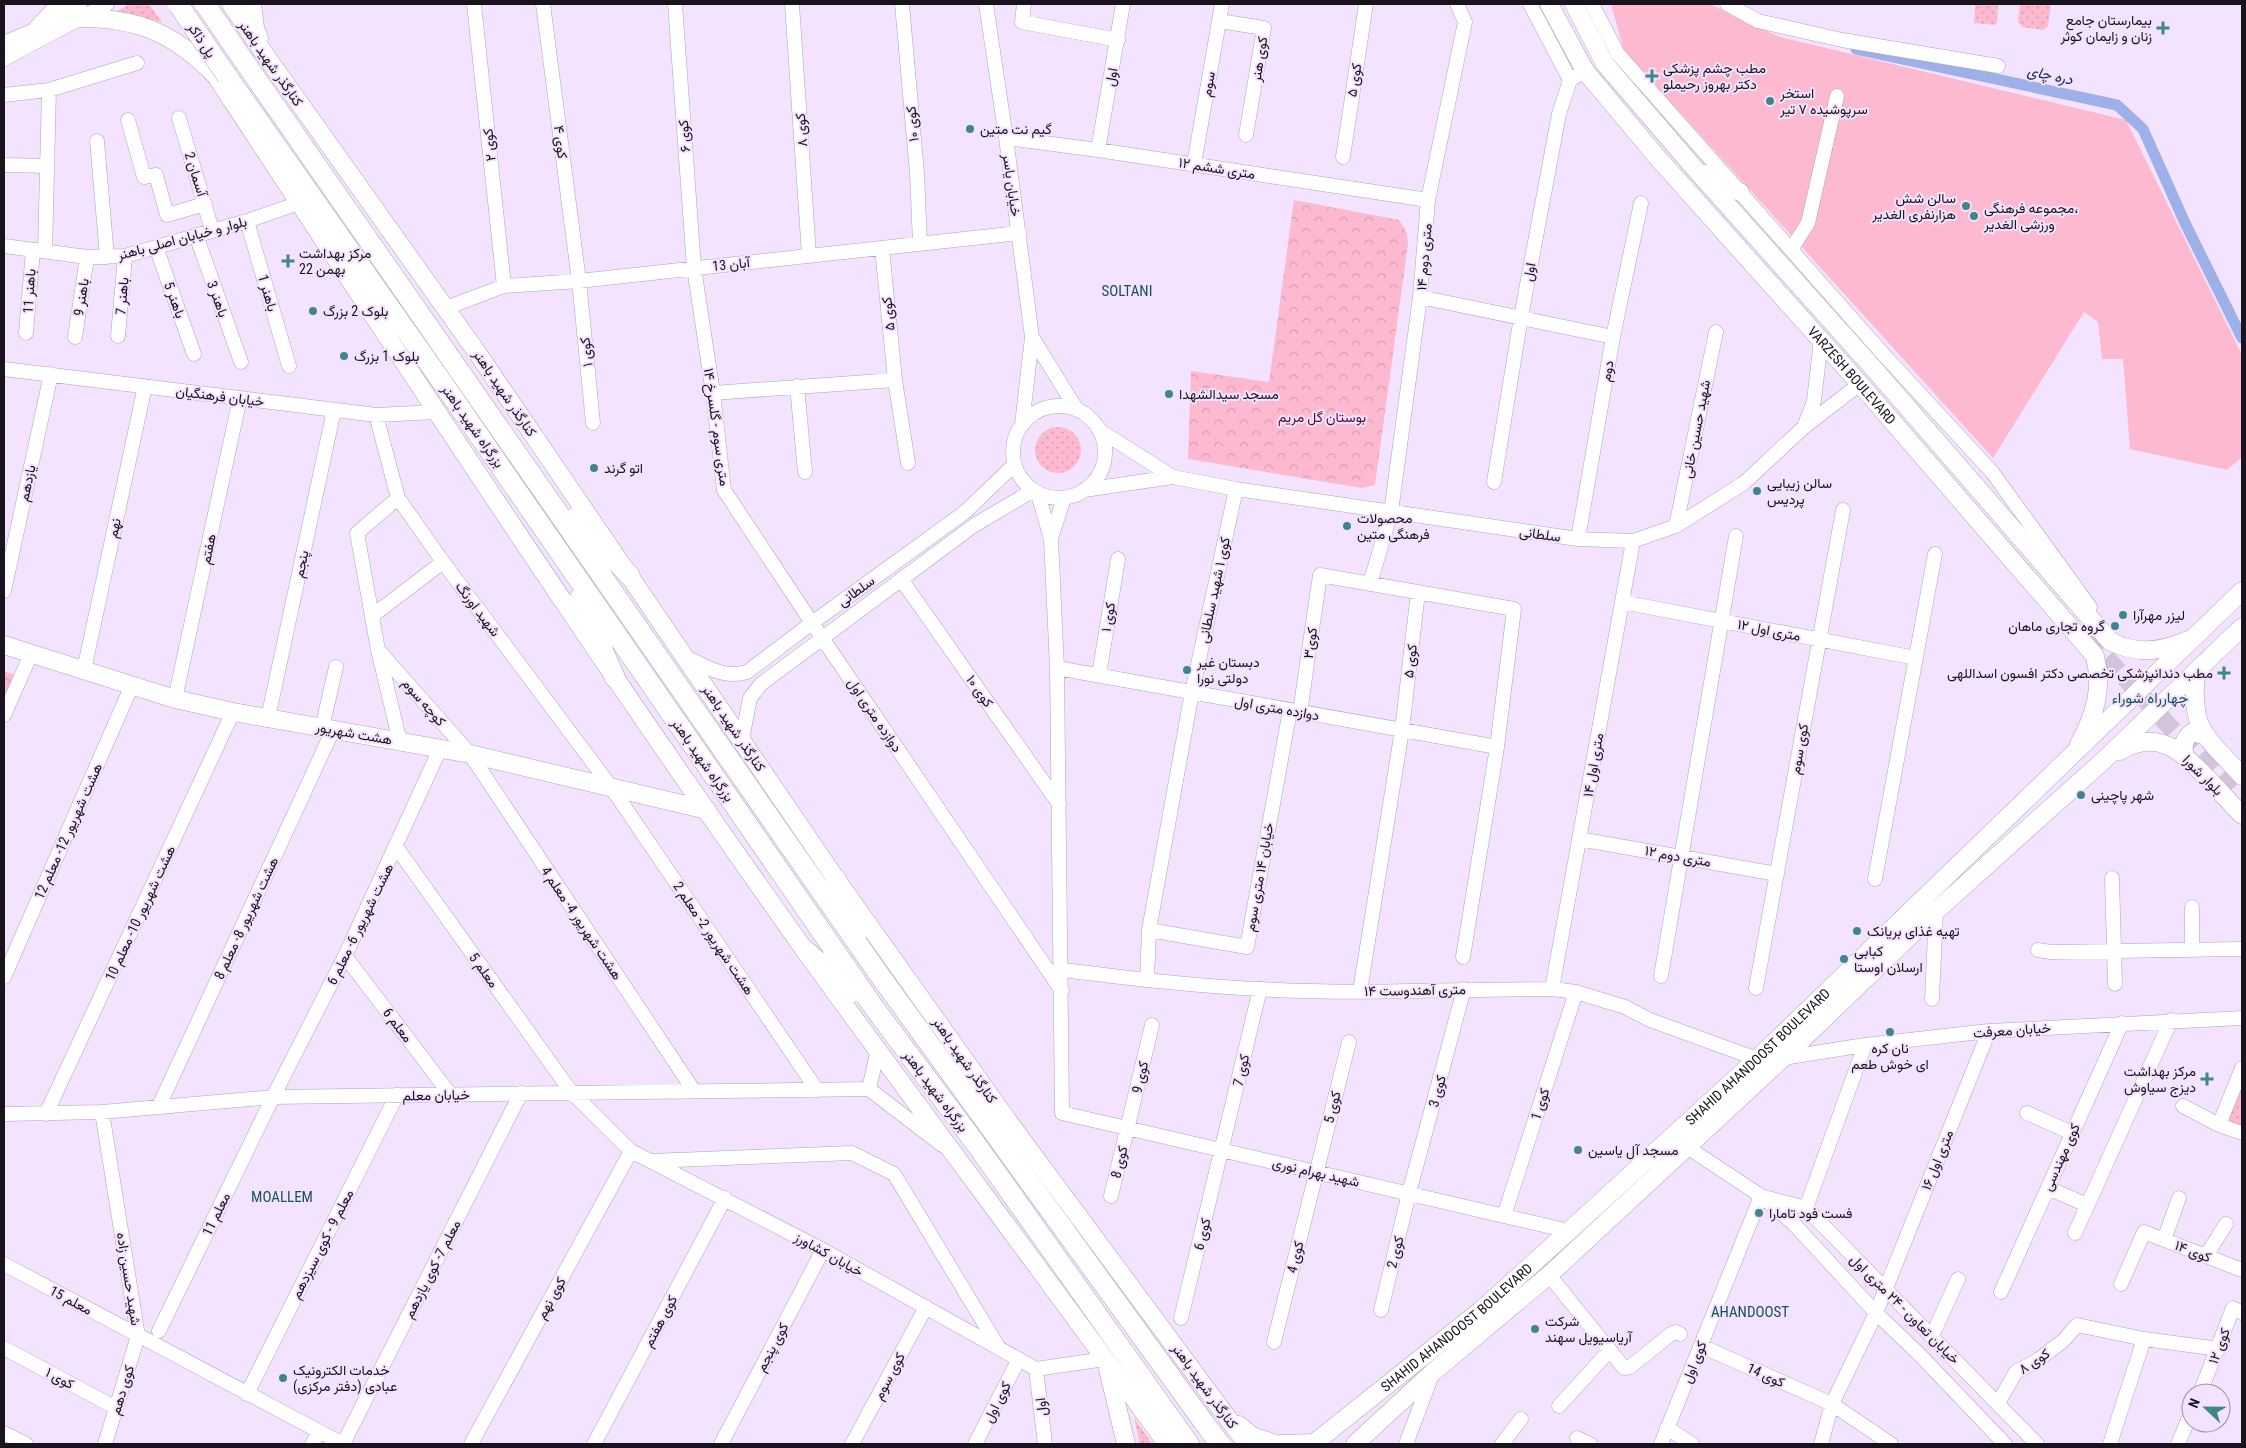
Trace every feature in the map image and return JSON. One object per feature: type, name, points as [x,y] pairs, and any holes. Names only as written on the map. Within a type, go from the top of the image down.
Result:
[{"type":"highway","name":"پل ذاکر","points":[[178,4],[221,76]]},
{"type":"highway","name":"پل ذاکر","points":[[205,4],[246,64]]},
{"type":"highway","name":"بزرگراه شهید باهنر","points":[[246,64],[878,973],[1218,1444]]},
{"type":"highway","name":"بزرگراه شهید باهنر","points":[[221,76],[561,555],[875,1009],[973,1140],[1180,1442]]},
{"type":"highway","points":[[533,475],[630,576]]},
{"type":"highway","points":[[561,555],[615,678]]},
{"type":"highway","points":[[836,879],[878,973]]},
{"type":"highway","points":[[806,951],[875,1009]]},
{"type":"main road","points":[[37,29],[61,4]]},
{"type":"main road","points":[[167,4],[221,76],[299,203],[436,412],[615,678],[806,951],[1105,1359],[1180,1442]]},
{"type":"main road","name":"کنارگذر شهید باهنر","points":[[231,4],[268,60],[446,308],[836,879],[1008,1121],[1248,1444]]},
{"type":"main road","points":[[252,4],[255,28],[268,60]]},
{"type":"main road","name":"VARZESH BOULEVARD","points":[[1549,4],[1577,75],[1657,157],[1821,340],[2095,656]]},
{"type":"main road","name":"VARZESH BOULEVARD","points":[[1574,4],[1605,64],[1696,170],[1875,370],[2110,641],[2125,649],[2142,651],[2174,646],[2196,637]]},
{"type":"main road","points":[[81,11],[150,28],[174,40],[221,76]]},
{"type":"main road","points":[[221,76],[209,64],[225,46],[249,44],[268,60]]},
{"type":"main road","points":[[1696,170],[1740,192]]},
{"type":"main road","name":"SHAHID AHANDOOST BOULEVARD","points":[[1313,1443],[1480,1311],[1757,1059],[2142,690],[2242,591]]},
{"type":"main road","name":"SHAHID AHANDOOST BOULEVARD","points":[[1355,1444],[1432,1373],[1549,1275],[1783,1058],[1936,911],[2104,760],[2242,627]]},
{"type":"main road","points":[[2095,656],[2100,659],[2109,656],[2112,652],[2110,641]]},
{"type":"main road","name":"هشت شهریور","points":[[4,645],[175,699],[233,712],[470,754],[707,810]]},
{"type":"main road","points":[[2070,759],[2092,720],[2097,704],[2098,672],[2095,656]]},
{"type":"main road","name":"بلوار شورا","points":[[2196,672],[2194,707],[2197,722],[2204,734],[2242,776]]},
{"type":"main road","points":[[2159,673],[2176,691]]},
{"type":"main road","points":[[2125,706],[2142,724]]},
{"type":"main road","points":[[2184,754],[2184,741],[2187,736],[2193,732],[2204,734]]},
{"type":"main road","name":"بلوار شورا","points":[[2104,760],[2142,741],[2171,746],[2184,754],[2242,815]]},
{"type":"main road","points":[[1480,1311],[1491,1325]]},
{"type":"main road","points":[[1105,1359],[1126,1444]]},
{"type":"main road","points":[[1218,1444],[1225,1433],[1224,1411]]},
{"type":"main road","points":[[1224,1411],[1252,1436],[1276,1444]]},
{"type":"main road","points":[[1282,1444],[1313,1443]]},
{"type":"street","points":[[4,43],[81,11],[106,4]]},
{"type":"street","name":"کوی ۲","points":[[474,4],[504,286]]},
{"type":"street","name":"کوی ۴","points":[[543,4],[579,281]]},
{"type":"street","name":"کوی ۶","points":[[675,4],[694,268]]},
{"type":"street","name":"کوی ۸","points":[[792,4],[809,255]]},
{"type":"street","name":"کوی ۱۰","points":[[902,4],[917,173],[920,244]]},
{"type":"street","name":"خیابان یاسر","points":[[986,4],[1032,337],[1022,425]]},
{"type":"street","points":[[1024,4],[1022,22],[1118,40]]},
{"type":"street","name":"اول","points":[[1098,150],[1123,4]]},
{"type":"street","name":"سوم","points":[[1194,164],[1222,4]]},
{"type":"street","name":"کوی ۵","points":[[1342,157],[1366,4]]},
{"type":"street","name":"۱۴ متری دوم","points":[[1370,584],[1392,512],[1420,298],[1428,200],[1465,22],[1458,4]]},
{"type":"street","points":[[1530,4],[1577,75]]},
{"type":"street","points":[[1592,4],[1618,54],[1884,354],[1992,472],[2094,612],[2093,622]]},
{"type":"street","points":[[1727,4],[1758,20],[1832,38],[1998,66]]},
{"type":"street","points":[[4,59],[81,11]]},
{"type":"street","name":"کوی هنر","points":[[1219,21],[1264,28],[1246,135]]},
{"type":"street","points":[[4,109],[4,94],[49,90],[137,63]]},
{"type":"street","name":"اول","points":[[1494,482],[1521,317],[1559,114],[1577,75]]},
{"type":"street","name":"باهنر 11","points":[[26,333],[39,250],[47,166],[49,90]]},
{"type":"street","points":[[1792,248],[1808,223],[1837,96]]},
{"type":"street","name":"آسمان 2","points":[[179,118],[212,230]]},
{"type":"street","points":[[128,120],[144,177],[156,175],[167,216],[204,204]]},
{"type":"street","name":"۱۲ متری ششم","points":[[1006,138],[1194,164],[1428,200]]},
{"type":"street","points":[[97,141],[107,257]]},
{"type":"street","points":[[4,165],[47,166]]},
{"type":"street","name":"بلوار و خیابان اصلی باهنر","points":[[4,246],[88,257],[125,256],[299,203]]},
{"type":"street","name":"دوم","points":[[1578,540],[1613,337],[1641,203]]},
{"type":"street","name":"باهنر 1","points":[[247,220],[289,366]]},
{"type":"street","name":"13 آبان","points":[[446,308],[504,286],[579,281],[1019,233]]},
{"type":"street","name":"باهنر 3","points":[[196,235],[241,362]]},
{"type":"street","name":"باهنر 5","points":[[156,246],[194,354]]},
{"type":"street","name":"کوی ۵","points":[[882,248],[895,380],[908,463]]},
{"type":"street","name":"باهنر 7","points":[[118,336],[125,256]]},
{"type":"street","name":"باهنر 9","points":[[75,337],[88,257]]},
{"type":"street","name":"۱۴ متری سوم - گلسرخ","points":[[694,268],[713,393],[724,490],[822,637]]},
{"type":"street","name":"کوی ۱","points":[[579,281],[592,423]]},
{"type":"street","points":[[1420,298],[1613,337]]},
{"type":"street","name":"شهید حسین خانی","points":[[1676,526],[1716,332]]},
{"type":"street","name":"خیابان یاسر","points":[[1032,337],[1077,410]]},
{"type":"street","points":[[1804,428],[1814,402],[1821,340]]},
{"type":"street","points":[[1875,370],[1884,354]]},
{"type":"street","name":"خیابان فرهنگیان","points":[[4,368],[376,415],[436,412]]},
{"type":"street","name":"یازدهم","points":[[4,591],[51,374]]},
{"type":"street","points":[[713,393],[895,380]]},
{"type":"street","name":"سلطانی","points":[[1173,476],[1236,489],[1578,540],[1633,540],[1676,526],[1744,483],[1804,428],[1860,384]]},
{"type":"street","name":"نهم","points":[[84,670],[145,386]]},
{"type":"street","points":[[797,386],[805,472]]},
{"type":"street","name":"هفتم","points":[[175,699],[240,398]]},
{"type":"street","points":[[1062,991],[1057,668],[1050,538],[1035,493],[1021,480],[1014,465],[1012,449],[1016,433],[1025,420],[1038,410],[1054,406],[1070,407],[1085,413],[1099,430],[1103,439],[1105,455],[1101,471],[1092,484],[1084,490]]},
{"type":"street","name":"پنجم","points":[[268,718],[334,410]]},
{"type":"street","name":"شهید اورنگ","points":[[376,415],[398,498],[443,562],[611,787]]},
{"type":"street","points":[[1099,430],[1173,476]]},
{"type":"street","name":"سلطانی","points":[[686,657],[716,672],[734,676],[747,672],[965,512],[1014,465]]},
{"type":"street","points":[[1035,493],[1064,498],[1084,490],[1173,476]]},
{"type":"street","name":"کوی ۱ شهید سلطانی","points":[[1147,980],[1149,930],[1192,692],[1236,489]]},
{"type":"street","name":"سلطانی","points":[[742,739],[750,698],[761,684],[973,526],[1035,493]]},
{"type":"street","points":[[398,498],[356,533],[378,650],[400,742]]},
{"type":"street","points":[[1050,538],[1064,498]]},
{"type":"street","name":"کوی سوم","points":[[1756,988],[1843,510]]},
{"type":"street","points":[[1661,976],[1736,536]]},
{"type":"street","name":"۱۴ متری اول","points":[[1552,989],[1633,540]]},
{"type":"street","points":[[1875,879],[1936,554]]},
{"type":"street","name":"کوی ۱","points":[[1099,675],[1118,559]]},
{"type":"street","points":[[372,616],[443,562]]},
{"type":"street","name":"کوی۳","points":[[1295,711],[1320,575],[1370,584]]},
{"type":"street","name":"کوی ۱۰","points":[[902,579],[1058,804]]},
{"type":"street","points":[[1370,584],[1514,609],[1497,747],[1463,957]]},
{"type":"street","name":"کوی ۵","points":[[1360,991],[1402,730],[1418,592]]},
{"type":"street","name":"۱۲ متری اول","points":[[1622,602],[1916,658]]},
{"type":"street","name":"دوازده متری اول","points":[[822,637],[1062,991]]},
{"type":"street","name":"کوچه سوم","points":[[378,650],[470,754]]},
{"type":"street","points":[[4,716],[31,654]]},
{"type":"street","name":"هشت شهریور 8- معلم 8","points":[[159,1106],[328,729],[336,667]]},
{"type":"street","name":"دوازده متری اول","points":[[1057,668],[1497,747]]},
{"type":"street","name":"هشت شهریور 12- معلم 12","points":[[4,977],[132,685]]},
{"type":"street","name":"خیابان ۱۴ متری سوم","points":[[1149,930],[1247,946],[1295,711]]},
{"type":"street","name":"هشت شهریور 10- معلم 10","points":[[46,1114],[233,712]]},
{"type":"street","name":"هشت شهریور 6- معلم 6","points":[[273,1097],[345,956],[397,848],[440,749]]},
{"type":"street","name":"هشت شهریور 4- معلم 4","points":[[470,754],[694,1091]]},
{"type":"street","name":"هشت شهریور 2- معلم 2","points":[[611,787],[818,1090]]},
{"type":"street","name":"۱۲ متری دوم","points":[[1579,839],[1777,874]]},
{"type":"street","name":"معلم 5","points":[[397,848],[572,1093]]},
{"type":"street","points":[[2112,878],[2116,951],[2115,984]]},
{"type":"street","points":[[2192,907],[2192,950]]},
{"type":"street","points":[[1932,999],[1936,911]]},
{"type":"street","points":[[2038,950],[2242,949]]},
{"type":"street","name":"معلم 6","points":[[345,956],[450,1094]]},
{"type":"street","name":"۱۴ متری آهندوست","points":[[1062,970],[1260,990],[1552,989],[1576,992],[1626,1007],[1650,1020],[1757,1059]]},
{"type":"street","name":"کوی 3","points":[[1409,1194],[1464,989]]},
{"type":"street","name":"کوی 7","points":[[1222,1150],[1260,990]]},
{"type":"street","name":"شهید بهرام نوری","points":[[1062,991],[1062,1113],[1569,1231]]},
{"type":"street","name":"کوی 1","points":[[1504,1216],[1576,992]]},
{"type":"street","name":"خیابان معرفت","points":[[1783,1058],[1865,1045],[1989,1031],[2171,1020],[2242,1018]]},
{"type":"street","points":[[2075,1233],[2171,1020]]},
{"type":"street","name":"کوی مهندسی","points":[[2000,1292],[2122,1023]]},
{"type":"street","name":"کوی 9","points":[[1128,1128],[1152,1026]]},
{"type":"street","name":"۱۶ متری اول","points":[[1820,1444],[1832,1404],[1876,1313],[1989,1031]]},
{"type":"street","name":"کوی 5","points":[[1316,1172],[1349,1042]]},
{"type":"street","points":[[1806,1208],[1865,1045]]},
{"type":"street","points":[[878,1050],[869,1089],[954,1154]]},
{"type":"street","points":[[2219,1125],[2242,1068]]},
{"type":"street","name":"خیابان معلم","points":[[4,1114],[102,1112],[273,1097],[869,1089]]},
{"type":"street","name":"معلم 7- کوی یازدهم","points":[[343,1444],[521,1093]]},
{"type":"street","name":"خیابان کشاورز","points":[[572,1093],[632,1151],[823,1250],[1036,1370]]},
{"type":"street","name":"معلم 9 - کوی سیزدهم","points":[[247,1394],[396,1095]]},
{"type":"street","name":"معلم 11","points":[[160,1331],[273,1097]]},
{"type":"street","points":[[2183,1106],[2219,1125],[2242,1133]]},
{"type":"street","name":"شهید حسین زاده","points":[[102,1112],[138,1336],[343,1444]]},
{"type":"street","points":[[2027,1113],[2072,1133]]},
{"type":"street","name":"کوی 8","points":[[1111,1196],[1128,1128]]},
{"type":"street","name":"خیابان تعاون - ۲۴ متری اول","points":[[1687,1147],[1761,1196],[1794,1224],[1876,1313],[1919,1354],[2006,1444]]},
{"type":"street","name":"کوی 6","points":[[1181,1318],[1222,1150]]},
{"type":"street","name":"کوی نهم","points":[[471,1444],[632,1151]]},
{"type":"street","points":[[651,1161],[852,1153],[894,1174],[999,1348]]},
{"type":"street","name":"کوی 4","points":[[1274,1342],[1316,1172]]},
{"type":"street","points":[[2048,1188],[2087,1205]]},
{"type":"street","name":"کوی 2","points":[[1381,1310],[1409,1194]]},
{"type":"street","name":"خیابان تعاون - ۲۴ متری اول","points":[[1761,1196],[1806,1208],[2037,1444]]},
{"type":"street","name":"کوی اول","points":[[1661,1444],[1761,1196]]},
{"type":"street","name":"کوی هفتم","points":[[594,1444],[725,1198]]},
{"type":"street","points":[[2164,1240],[2179,1198]]},
{"type":"street","points":[[2206,1256],[2226,1224]]},
{"type":"street","name":"کوی ۱۴","points":[[2121,1284],[2144,1232],[2242,1270]]},
{"type":"street","name":"کوی پنجم","points":[[721,1444],[823,1250]]},
{"type":"street","name":"معلم 15","points":[[4,1264],[138,1336]]},
{"type":"street","points":[[1549,1275],[1624,1368],[1630,1367],[1671,1334],[1676,1332],[1680,1334]]},
{"type":"street","points":[[1932,1336],[1958,1279]]},
{"type":"street","name":"کوی سوم","points":[[852,1444],[926,1307]]},
{"type":"street","name":"کوی ۱۲","points":[[2204,1383],[2219,1349],[2233,1308],[2242,1313]]},
{"type":"street","name":"کوی ۸","points":[[1998,1403],[2016,1372],[2038,1360],[2063,1341],[2077,1325],[2144,1339]]},
{"type":"street","name":"کوی دهم","points":[[105,1444],[138,1336]]},
{"type":"street","points":[[2110,1444],[2144,1339],[2219,1349]]},
{"type":"street","name":"کوی 14","points":[[1701,1346],[1832,1404],[1891,1444]]},
{"type":"street","name":"کوی ۱","points":[[4,1348],[116,1408]]},
{"type":"street","points":[[1559,1406],[1610,1350]]},
{"type":"street","points":[[1036,1370],[1105,1359]]},
{"type":"street","name":"کوی اول","points":[[975,1444],[1019,1360]]},
{"type":"street","name":"اول","points":[[1036,1370],[1045,1444]]},
{"type":"street","points":[[1406,1444],[1432,1373]]},
{"type":"street","points":[[1502,1444],[1521,1419]]},
{"type":"street","points":[[1667,1428],[1692,1444]]},
{"type":"street","points":[[312,1444],[319,1432]]},
{"type":"street","points":[[4,1433],[26,1444]]},
{"type":"green space","points":[[129,4],[149,4],[162,22],[115,13]]},
{"type":"green space","name":"مجموعه فرهنگی، ورزشی الغدیر","points":[[1611,4],[1710,4],[1780,37],[2126,120],[2242,355],[2242,457],[2227,470],[2130,449],[2123,359],[2102,359],[2098,322],[2084,312],[1993,458],[1624,51]]},
{"type":"green space","points":[[1975,4],[1998,4],[1997,23],[1994,25],[1974,23]]},
{"type":"green space","points":[[2020,4],[2051,4],[2048,26],[2043,30],[2023,27],[2018,22]]},
{"type":"green space","name":"بوستان گل مریم","points":[[1294,200],[1399,220],[1407,233],[1408,244],[1375,485],[1362,488],[1188,459],[1191,371],[1269,382]]},
{"type":"green space","points":[[1054,427],[1062,427],[1071,431],[1077,437],[1081,450],[1077,463],[1071,469],[1062,473],[1054,473],[1045,469],[1039,463],[1035,454],[1035,446],[1039,437],[1045,431]]},
{"type":"green space","points":[[4,671],[15,675],[4,697]]},
{"type":"green space","points":[[2242,1085],[2242,1127],[2227,1122]]},
{"type":"green space","points":[[1134,1417],[1152,1444],[1140,1444]]},
{"type":"waterway","name":"دره چای","points":[[1856,49],[2117,105],[2143,129],[2185,223],[2242,338]]},
{"type":"tunnel","points":[[2088,638],[2210,770]]},
{"type":"tunnel","points":[[2206,752],[2242,789]]},
{"type":"place","name":"بیمارستان جامع زنان و زایمان کوثر","points":[[2163,28]]},
{"type":"place","name":"مطب چشم پزشکی دکتر بهروز رحیملو","points":[[1652,76]]},
{"type":"place","name":"استخر سرپوشیده ۷ تیر","points":[[1770,101]]},
{"type":"place","name":"گیم نت متین","points":[[970,129]]},
{"type":"place","name":"سالن شش هزارنفری الغدیر","points":[[1966,206]]},
{"type":"place","name":"مجموعه فرهنگی، ورزشی الغدیر","points":[[1974,216]]},
{"type":"place","name":"مرکز بهداشت 22 بهمن","points":[[288,261]]},
{"type":"place","name":"بلوک 2 بزرگ","points":[[313,311]]},
{"type":"place","name":"بلوک 1 بزرگ","points":[[344,356]]},
{"type":"place","name":"مسجد سیدالشهدا","points":[[1169,394]]},
{"type":"place","name":"اتو گرند","points":[[594,468]]},
{"type":"place","name":"سالن زیبایی پردیس","points":[[1757,491]]},
{"type":"place","name":"محصولات فرهنگی متین","points":[[1347,526]]},
{"type":"place","name":"لیزر مهرآرا","points":[[2123,615]]},
{"type":"place","name":"گروه تجاری ماهان","points":[[2115,626]]},
{"type":"place","name":"دبستان غیر دولتی نورا","points":[[1187,670]]},
{"type":"place","name":"مطب دندانپزشکی تخصصی دکتر افسون اسداللهی","points":[[2224,673]]},
{"type":"place","name":"شهر پاچینی","points":[[2081,795]]},
{"type":"place","name":"تهیه غذای بریانک","points":[[1857,931]]},
{"type":"place","name":"کبابی ارسلان اوستا","points":[[1844,959]]},
{"type":"place","name":"نان کره ای خوش طعم","points":[[1890,1032]]},
{"type":"place","name":"مرکز بهداشت دیزج سیاوش","points":[[2207,1079]]},
{"type":"place","name":"مسجد آل یاسین","points":[[1578,1150]]},
{"type":"place","name":"فست فود تامارا","points":[[1759,1213]]},
{"type":"place","name":"شرکت آریاسیویل سهند","points":[[1535,1329]]},
{"type":"place","name":"خدمات الکترونیک عبادی (دفتر مرکزی)","points":[[283,1378]]},
{"type":"district","name":"SOLTANI","points":[[1127,291]]},
{"type":"district","name":"چهارراه شوراء","points":[[2150,698]]},
{"type":"district","name":"MOALLEM","points":[[282,1197]]},
{"type":"district","name":"AHANDOOST","points":[[1750,1312]]}]
